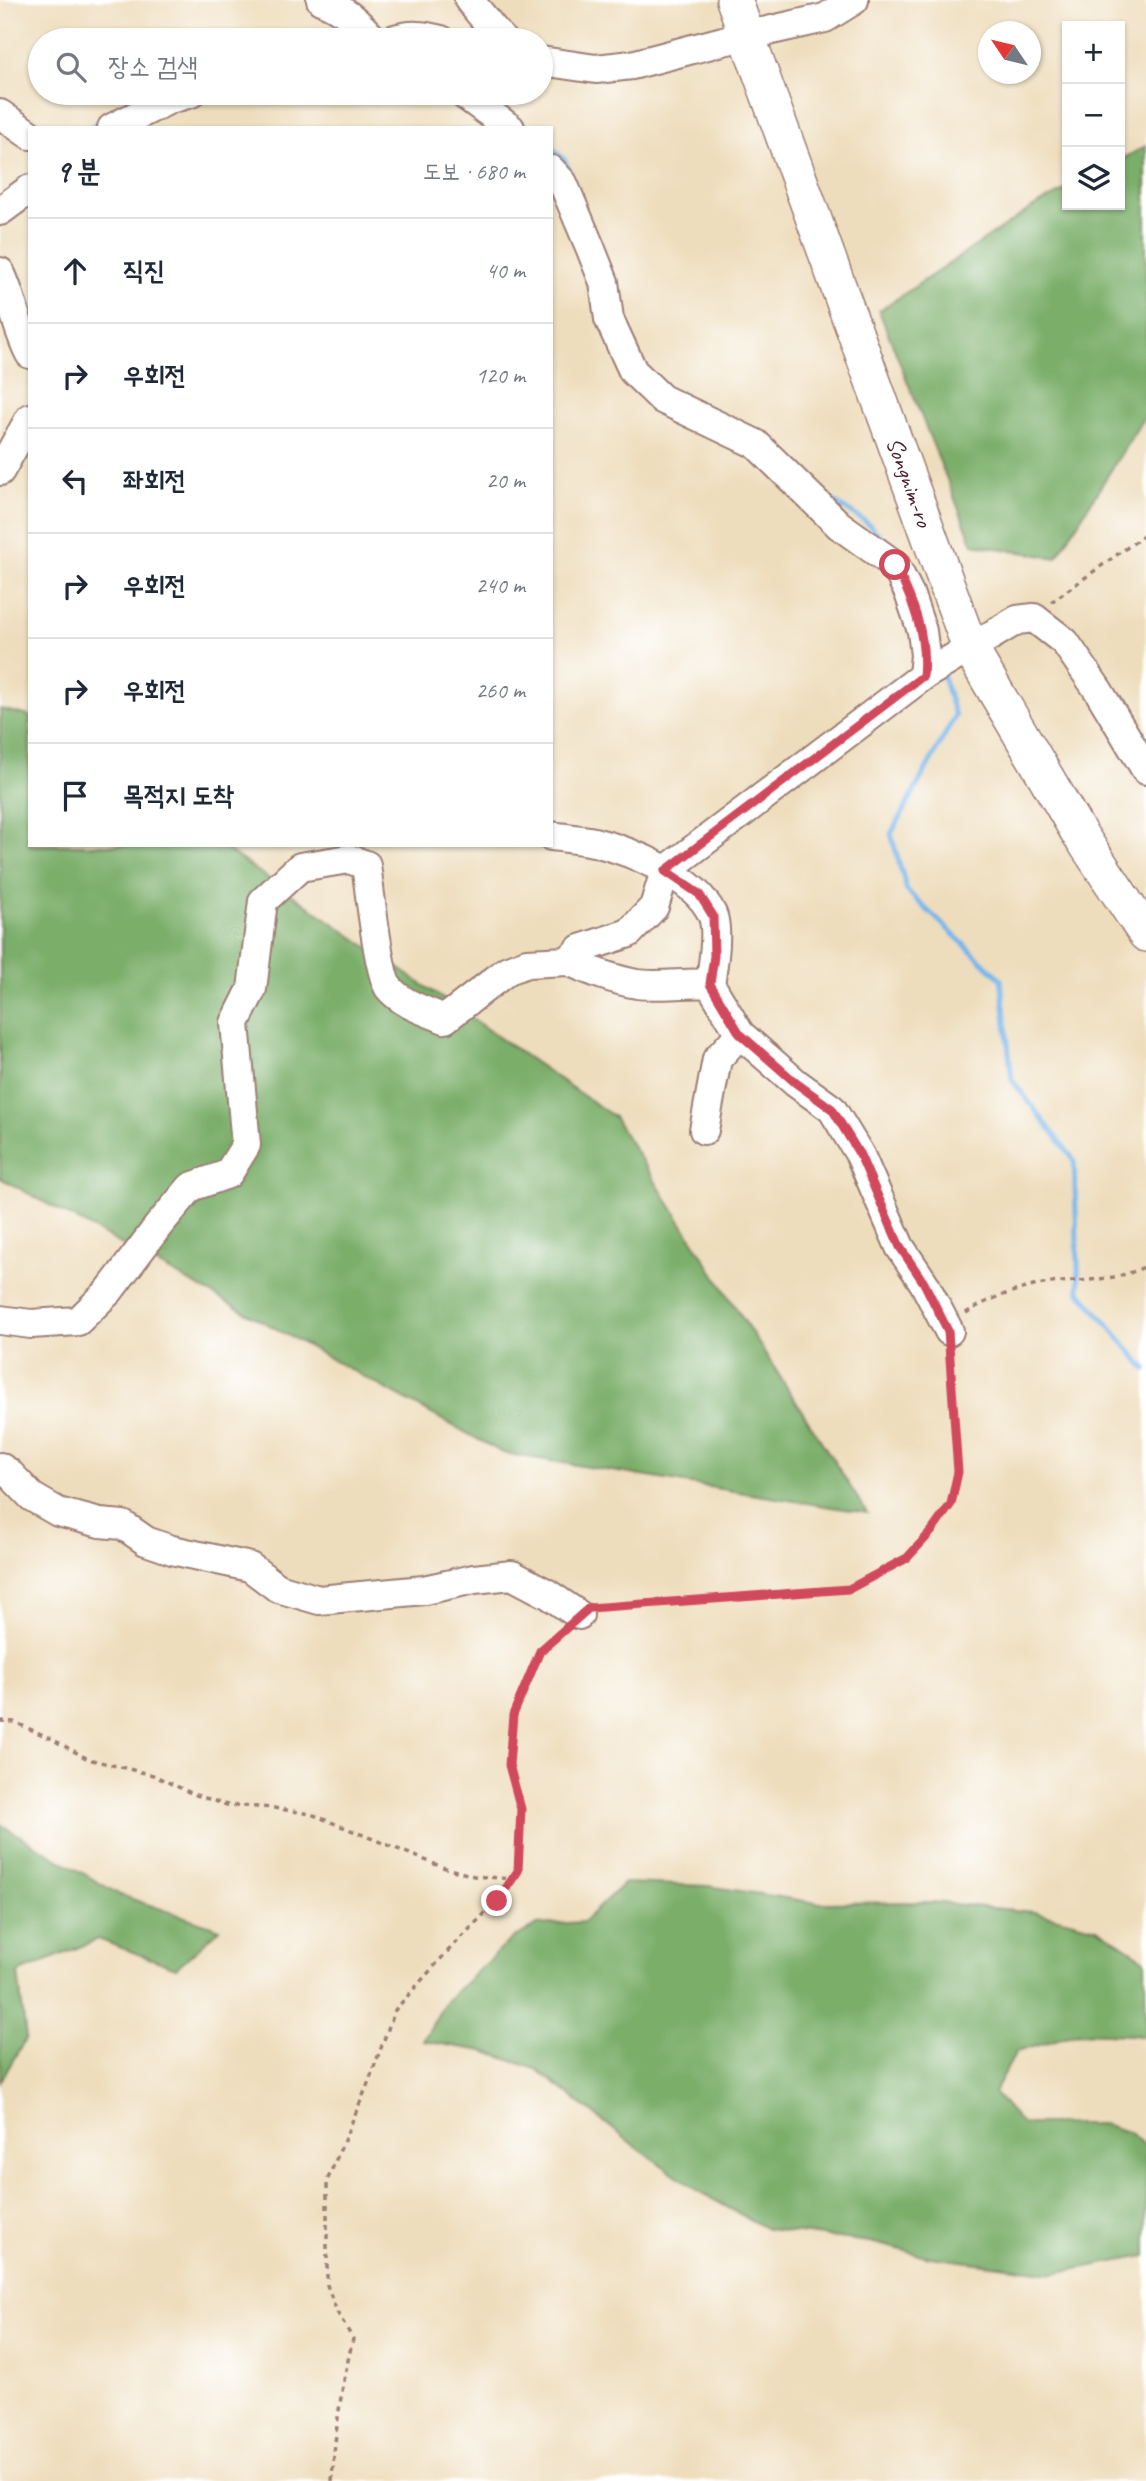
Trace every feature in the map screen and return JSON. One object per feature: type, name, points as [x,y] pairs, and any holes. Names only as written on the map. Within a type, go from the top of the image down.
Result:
[{"type":"main road","name":"Songnim-ro","points":[[734,0],[970,648],[1077,830],[1146,934]]},
{"type":"lane","points":[[321,0],[340,7],[363,28]]},
{"type":"lane","points":[[469,0],[492,28]]},
{"type":"lane","points":[[553,63],[596,69],[632,65],[825,18],[854,0]]},
{"type":"lane","points":[[116,126],[158,105]]},
{"type":"lane","points":[[478,105],[507,126]]},
{"type":"lane","points":[[0,114],[28,134]]},
{"type":"lane","points":[[553,172],[563,183],[590,247],[604,282],[609,319],[633,372],[662,398],[756,444],[839,525],[895,565],[909,593],[922,631],[925,655],[923,676]]},
{"type":"lane","points":[[0,211],[28,190]]},
{"type":"lane","points":[[0,272],[7,285],[21,337],[28,350]]},
{"type":"lane","points":[[0,471],[28,422]]},
{"type":"lane","points":[[568,961],[580,950],[629,933],[654,907],[665,871],[923,676],[1017,620],[1034,618],[1065,642],[1098,690],[1146,771]]},
{"type":"lane","points":[[553,836],[605,845],[628,853],[665,871],[699,894],[713,916],[714,956],[710,984],[740,1034],[796,1083],[832,1109],[860,1155],[900,1247],[924,1283],[948,1331]]},
{"type":"lane","points":[[0,1321],[31,1324],[78,1321],[109,1291],[191,1187],[228,1174],[246,1145],[235,1023],[252,989],[263,901],[300,867],[349,859],[366,865],[386,986],[403,1000],[445,1019],[508,970],[527,963],[568,961],[604,976],[640,984],[710,984]]},
{"type":"lane","points":[[704,1130],[717,1059],[740,1034]]},
{"type":"lane","points":[[0,1467],[32,1497],[58,1512],[100,1523],[123,1525],[146,1541],[172,1550],[250,1567],[278,1588],[319,1600],[424,1590],[474,1579],[512,1575],[548,1594],[579,1615]]},
{"type":"path","points":[[1034,618],[1055,598],[1087,579],[1146,534]]},
{"type":"path","points":[[332,2481],[334,2437],[341,2385],[353,2339],[337,2312],[327,2285],[327,2181],[395,2010],[497,1901],[518,1871],[521,1809],[509,1765],[513,1715],[540,1651],[589,1608],[849,1589],[907,1558],[931,1532],[951,1504],[958,1472],[948,1331],[957,1319],[975,1307],[1022,1289],[1046,1284],[1092,1282],[1146,1266]]},
{"type":"path","points":[[0,1721],[14,1722],[88,1759],[153,1775],[193,1794],[227,1805],[311,1814],[442,1867],[474,1876],[512,1879]]},
{"type":"green space","points":[[1146,146],[1146,414],[1056,558],[973,544],[879,311],[1033,207],[1062,192],[1062,210],[1125,210],[1125,157]]},
{"type":"green space","points":[[0,709],[28,716],[28,847],[223,847],[614,1117],[867,1513],[503,1453],[0,1178]]},
{"type":"green space","points":[[0,1824],[120,1895],[220,1929],[176,1968],[98,1939],[18,1973],[26,2038],[0,2082]]},
{"type":"green space","points":[[624,1883],[708,1886],[818,1903],[932,1902],[1034,1912],[1097,1928],[1145,1960],[1146,2037],[1078,2033],[1016,2052],[994,2093],[1022,2124],[1103,2124],[1128,2132],[1146,2147],[1146,2256],[1054,2273],[930,2257],[870,2242],[767,2229],[703,2194],[636,2147],[536,2069],[483,2051],[423,2041],[445,2002],[509,1941],[537,1925],[583,1922]]},
{"type":"waterway","points":[[92,126],[126,105]]},
{"type":"waterway","points":[[519,121],[525,126]]},
{"type":"waterway","points":[[553,149],[564,159],[570,172]]},
{"type":"waterway","points":[[833,501],[866,522],[891,546]]},
{"type":"waterway","points":[[942,673],[955,716],[891,834],[907,891],[1001,979],[1012,1080],[1074,1160],[1079,1291],[1146,1369]]},
{"type":"route","points":[[497,1901],[518,1871],[521,1809],[509,1765],[513,1715],[540,1651],[563,1629],[589,1608],[849,1589],[907,1558],[931,1532],[951,1504],[958,1472],[948,1331],[924,1283],[900,1247],[860,1155],[832,1109],[796,1083],[740,1034],[710,984],[714,956],[713,916],[699,894],[665,871],[923,676],[925,655],[922,631],[909,593],[895,565]]}]
